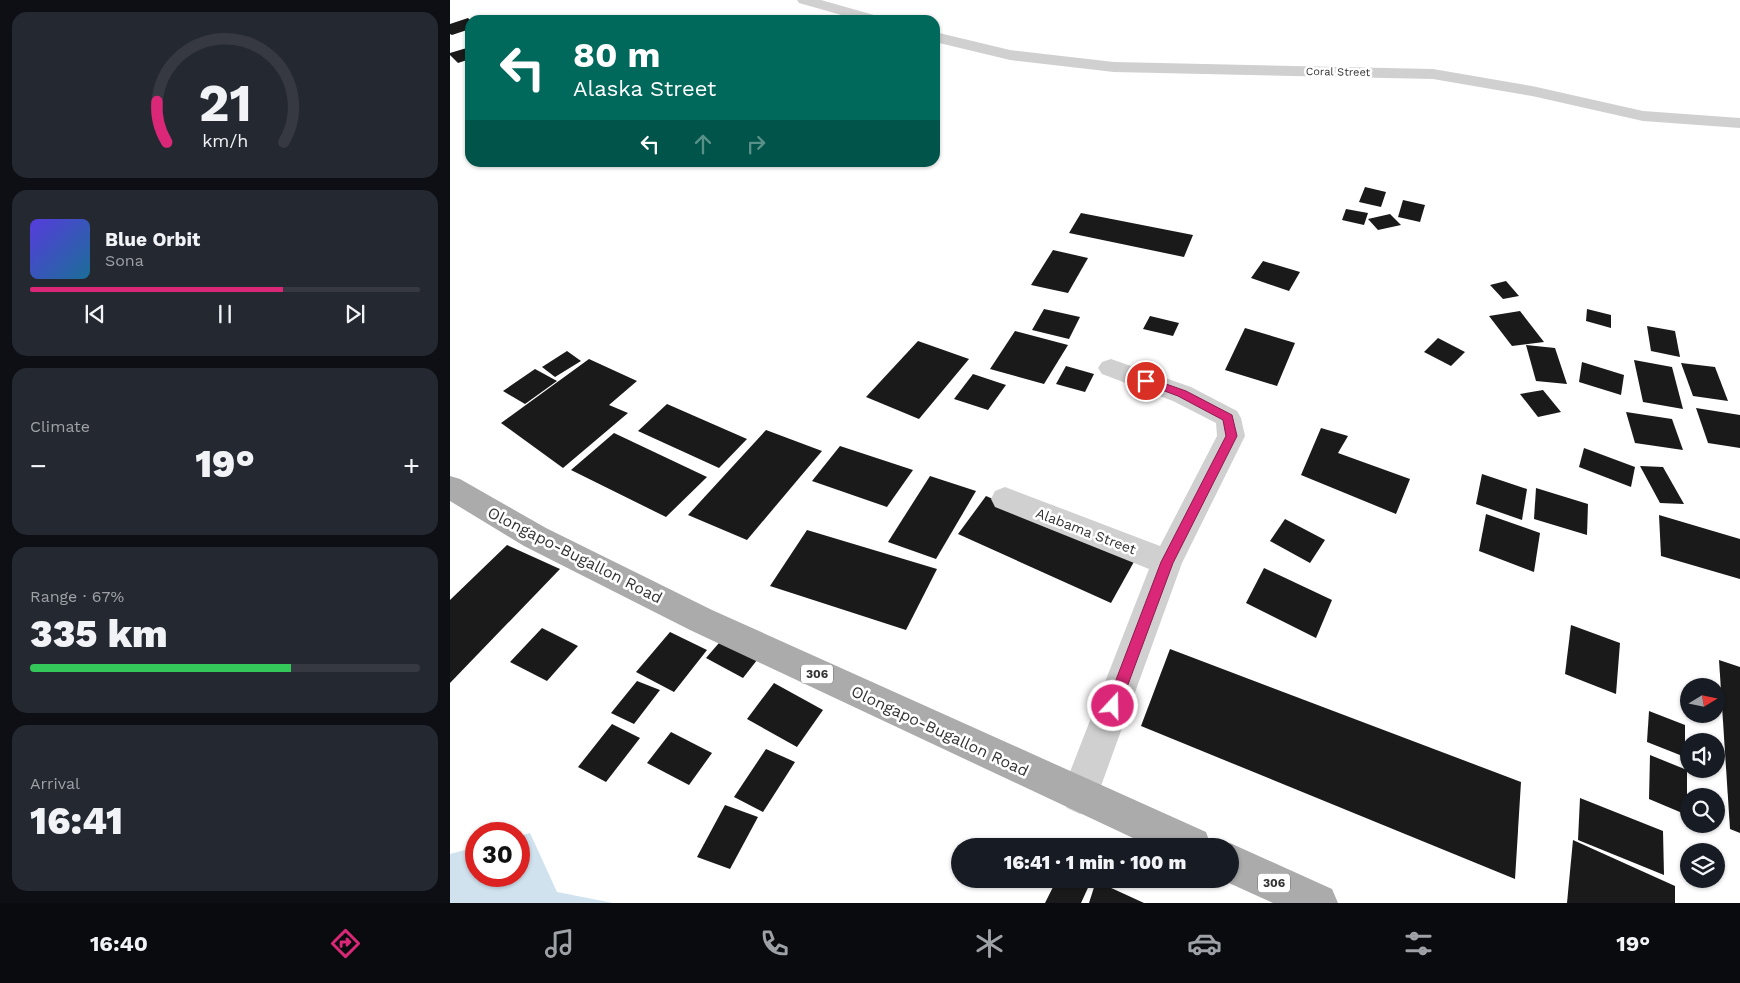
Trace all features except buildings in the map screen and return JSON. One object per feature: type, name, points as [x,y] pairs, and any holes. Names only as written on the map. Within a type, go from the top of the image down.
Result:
[{"type":"main road","name":"Olongapo-Bugallon Road","points":[[450,487],[535,537],[701,620],[1174,838]]},
{"type":"main road","name":"306","points":[[1239,867],[1318,903]]},
{"type":"street","points":[[804,0],[858,15]]},
{"type":"street","name":"Coral Street","points":[[940,38],[1010,55],[1114,66],[1433,74],[1532,92],[1643,116],[1740,122]]},
{"type":"street","points":[[1080,795],[1167,562],[1231,436],[1228,418],[1182,394],[1111,368]]},
{"type":"street","name":"Alabama Street","points":[[1005,499],[1167,562]]},
{"type":"water","points":[[530,833],[557,892],[613,903],[450,903],[450,854],[465,850],[465,887],[530,887]]},
{"type":"route","points":[[1113,706],[1167,562],[1231,436],[1228,418],[1182,394],[1146,381]]}]
